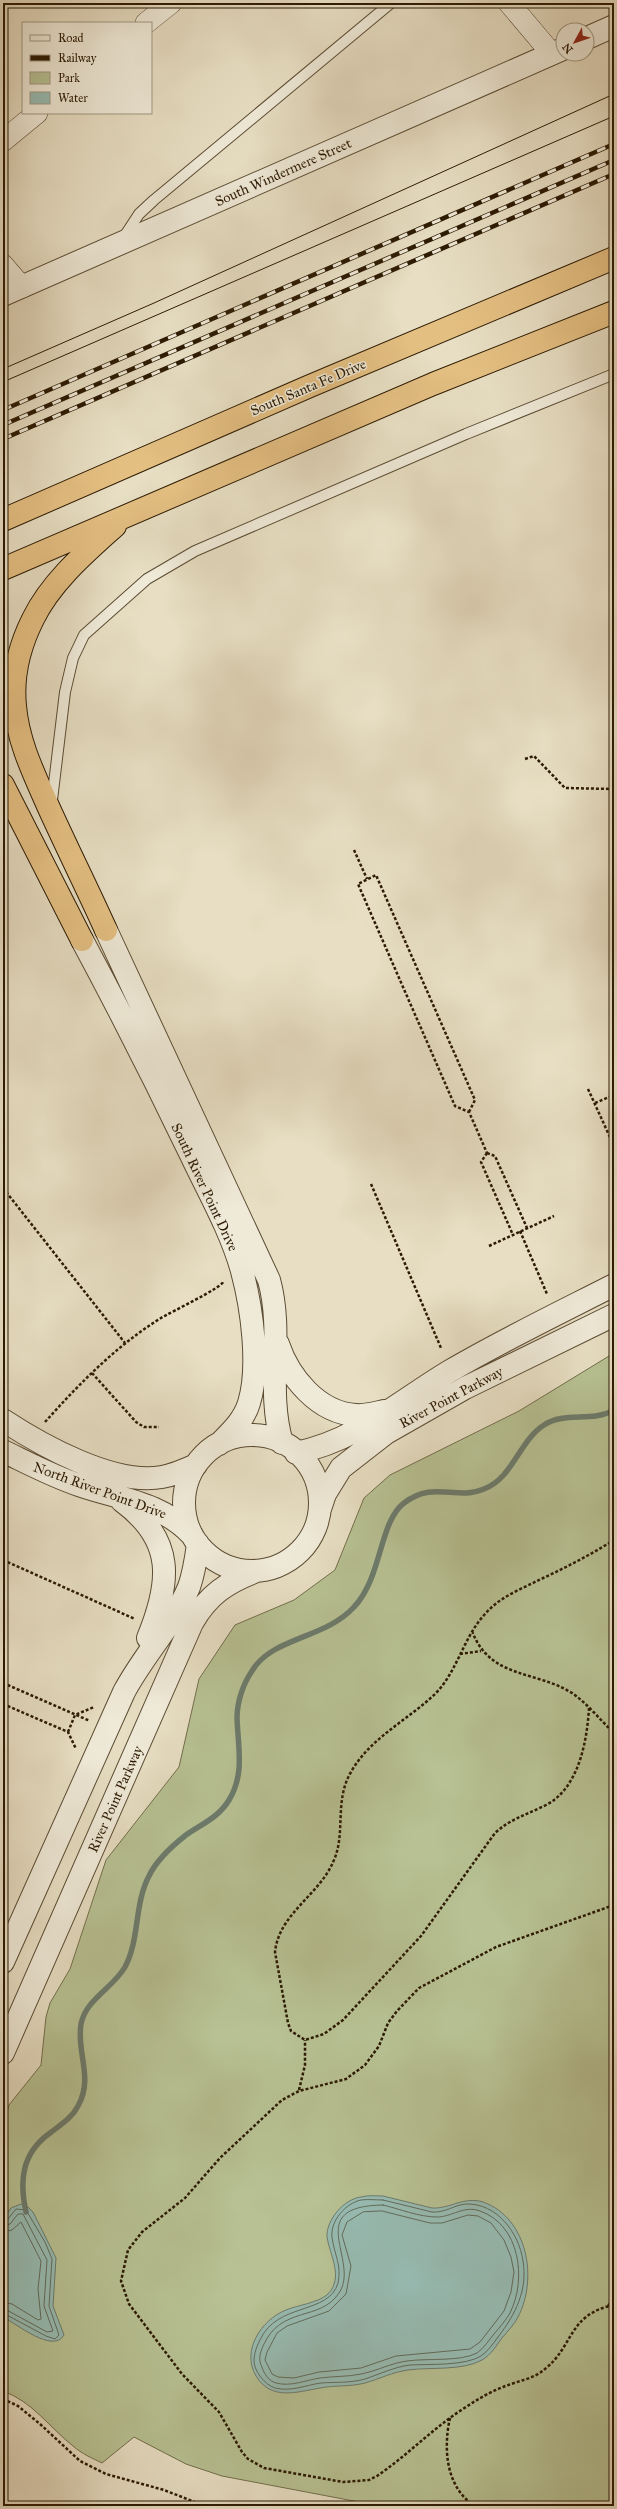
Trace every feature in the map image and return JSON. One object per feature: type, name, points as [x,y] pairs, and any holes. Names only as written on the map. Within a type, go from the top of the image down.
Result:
[{"type":"highway","name":"South Santa Fe Drive","points":[[3,520],[303,389],[614,258]]},
{"type":"highway","points":[[3,568],[433,384],[614,312]]},
{"type":"highway","points":[[106,930],[52,816],[31,767],[19,731],[14,682],[18,659],[33,618],[47,596],[83,555],[127,514]]},
{"type":"highway","points":[[3,785],[82,940]]},
{"type":"street","points":[[147,22],[171,3]]},
{"type":"street","points":[[509,3],[555,49]]},
{"type":"street","points":[[595,34],[614,26]]},
{"type":"street","name":"South Windermere Street","points":[[12,291],[555,53]]},
{"type":"street","points":[[3,141],[36,114]]},
{"type":"street","points":[[3,265],[12,291]]},
{"type":"street","name":"South River Point Drive","points":[[106,930],[263,1264],[274,1297],[277,1341],[274,1395],[277,1426],[289,1448]]},
{"type":"street","name":"South River Point Drive","points":[[82,940],[154,1078],[226,1230],[242,1272],[251,1324],[252,1380],[249,1403],[243,1417],[219,1444]]},
{"type":"street","name":"River Point Parkway","points":[[289,1448],[342,1439],[452,1370],[614,1285]]},
{"type":"street","name":"River Point Parkway","points":[[319,1514],[325,1494],[341,1468],[379,1437],[465,1388],[614,1315]]},
{"type":"street","points":[[277,1341],[282,1358],[291,1373],[302,1387],[322,1402],[344,1413],[356,1416],[391,1409]]},
{"type":"street","name":"North River Point Drive","points":[[3,1420],[59,1452],[102,1469],[124,1475],[161,1477],[196,1465]]},
{"type":"street","points":[[250,1436],[271,1438],[289,1448],[306,1464],[315,1480],[319,1496],[319,1514],[313,1532],[301,1550],[284,1563],[257,1571],[226,1566],[206,1553],[196,1540],[187,1523],[184,1502],[187,1485],[196,1465],[219,1444],[250,1436]]},
{"type":"street","name":"North River Point Drive","points":[[3,1451],[52,1475],[144,1504],[166,1514],[181,1524],[196,1540]]},
{"type":"street","points":[[3,1962],[134,1672],[160,1606],[165,1576],[164,1562],[156,1539],[147,1524],[132,1508],[109,1494]]},
{"type":"street","points":[[134,1672],[183,1600],[191,1580],[196,1540]]},
{"type":"street","name":"River Point Parkway","points":[[3,2053],[192,1623],[200,1610],[218,1590],[228,1583],[257,1571]]},
{"type":"lane","points":[[120,243],[139,214],[154,200],[391,3]]},
{"type":"lane","points":[[52,816],[52,787],[69,669],[84,635],[101,618],[147,579],[178,559],[466,434],[614,374]]},
{"type":"path","points":[[524,759],[534,756],[565,788],[614,788]]},
{"type":"path","points":[[354,850],[367,879]]},
{"type":"path","points":[[469,1112],[475,1100],[376,875],[358,884],[456,1106],[469,1112],[487,1154]]},
{"type":"path","points":[[588,1089],[596,1103],[614,1146]]},
{"type":"path","points":[[596,1103],[614,1095]]},
{"type":"path","points":[[487,1154],[495,1156],[527,1228]]},
{"type":"path","points":[[487,1154],[481,1162],[513,1235]]},
{"type":"path","points":[[371,1184],[441,1348]]},
{"type":"path","points":[[3,1188],[125,1343]]},
{"type":"path","points":[[489,1246],[554,1216]]},
{"type":"path","points":[[520,1231],[547,1294]]},
{"type":"path","points":[[45,1422],[92,1373],[125,1343],[161,1318],[224,1284]]},
{"type":"path","points":[[92,1373],[136,1422],[144,1427],[159,1427]]},
{"type":"path","points":[[589,1708],[588,1731],[581,1754],[572,1775],[561,1792],[548,1804],[516,1818],[496,1833],[411,1948],[334,2028],[315,2039],[305,2040],[297,2036],[288,2024],[275,1952],[276,1940],[289,1918],[314,1892],[334,1860],[338,1848],[341,1800],[351,1772],[376,1742],[435,1694],[454,1670],[460,1654],[472,1631],[487,1611],[511,1594],[614,1540]]},
{"type":"path","points":[[3,1560],[141,1622]]},
{"type":"path","points":[[472,1631],[481,1651],[501,1666],[560,1687],[589,1708],[614,1733]]},
{"type":"path","points":[[460,1654],[481,1651]]},
{"type":"path","points":[[3,1692],[5,1684],[96,1723]]},
{"type":"path","points":[[3,1704],[68,1732],[77,1751]]},
{"type":"path","points":[[68,1732],[75,1715],[97,1706]]},
{"type":"path","points":[[614,1905],[496,1947],[433,1978],[409,1996],[388,2023],[379,2046],[365,2065],[346,2079],[299,2091],[282,2100],[220,2158],[185,2198],[150,2224],[134,2240],[128,2250],[122,2281],[129,2304],[182,2374],[219,2412],[242,2452],[255,2464],[264,2468],[343,2482],[369,2480],[384,2471],[450,2418],[494,2390],[538,2374],[546,2369],[574,2327],[590,2314],[614,2305]]},
{"type":"path","points":[[299,2091],[305,2065],[305,2040]]},
{"type":"path","points":[[608,2306],[614,2298]]},
{"type":"path","points":[[3,2399],[18,2406],[80,2461],[106,2474],[164,2490],[205,2506]]},
{"type":"path","points":[[450,2418],[447,2442],[452,2478],[461,2495],[475,2506]]},
{"type":"green space","points":[[614,1353],[614,2506],[380,2506],[222,2476],[186,2464],[134,2437],[102,2463],[87,2456],[64,2439],[32,2408],[14,2396],[3,2391],[3,2126],[9,2105],[41,2065],[46,2017],[50,2003],[70,1969],[106,1860],[179,1767],[199,1679],[235,1625],[294,1600],[335,1570],[364,1498],[390,1475],[519,1411]]},
{"type":"water","points":[[366,2196],[383,2196],[432,2208],[476,2201],[483,2202],[498,2210],[510,2221],[519,2235],[525,2251],[528,2268],[527,2285],[524,2302],[518,2317],[491,2353],[482,2360],[465,2366],[408,2370],[359,2384],[326,2387],[294,2393],[277,2392],[269,2389],[262,2384],[256,2376],[252,2366],[252,2347],[256,2337],[269,2321],[277,2315],[291,2308],[319,2300],[328,2294],[333,2287],[336,2274],[327,2237],[327,2230],[333,2217],[343,2206],[355,2199]]},
{"type":"water","points":[[21,2204],[28,2207],[33,2212],[56,2258],[53,2306],[64,2335],[59,2340],[44,2340],[3,2317],[3,2220],[11,2208]]},
{"type":"waterway","points":[[26,2212],[23,2178],[28,2158],[33,2149],[41,2141],[66,2121],[78,2106],[83,2096],[85,2075],[80,2034],[81,2024],[88,2008],[114,1981],[125,1967],[133,1945],[141,1898],[149,1876],[156,1864],[170,1848],[186,1835],[210,1820],[225,1806],[234,1790],[239,1770],[238,1706],[243,1687],[252,1671],[261,1660],[272,1651],[329,1626],[342,1618],[354,1607],[363,1595],[370,1581],[390,1523],[396,1512],[404,1503],[415,1496],[425,1493],[464,1493],[484,1489],[494,1484],[502,1477],[528,1440],[544,1425],[561,1419],[597,1416],[614,1410]]},
{"type":"tram line","points":[[3,369],[154,303],[614,94]]},
{"type":"tram line","points":[[3,382],[614,116]]},
{"type":"railway","points":[[3,410],[614,144]]},
{"type":"railway","points":[[3,425],[614,160]]},
{"type":"railway","points":[[3,439],[614,174]]}]
